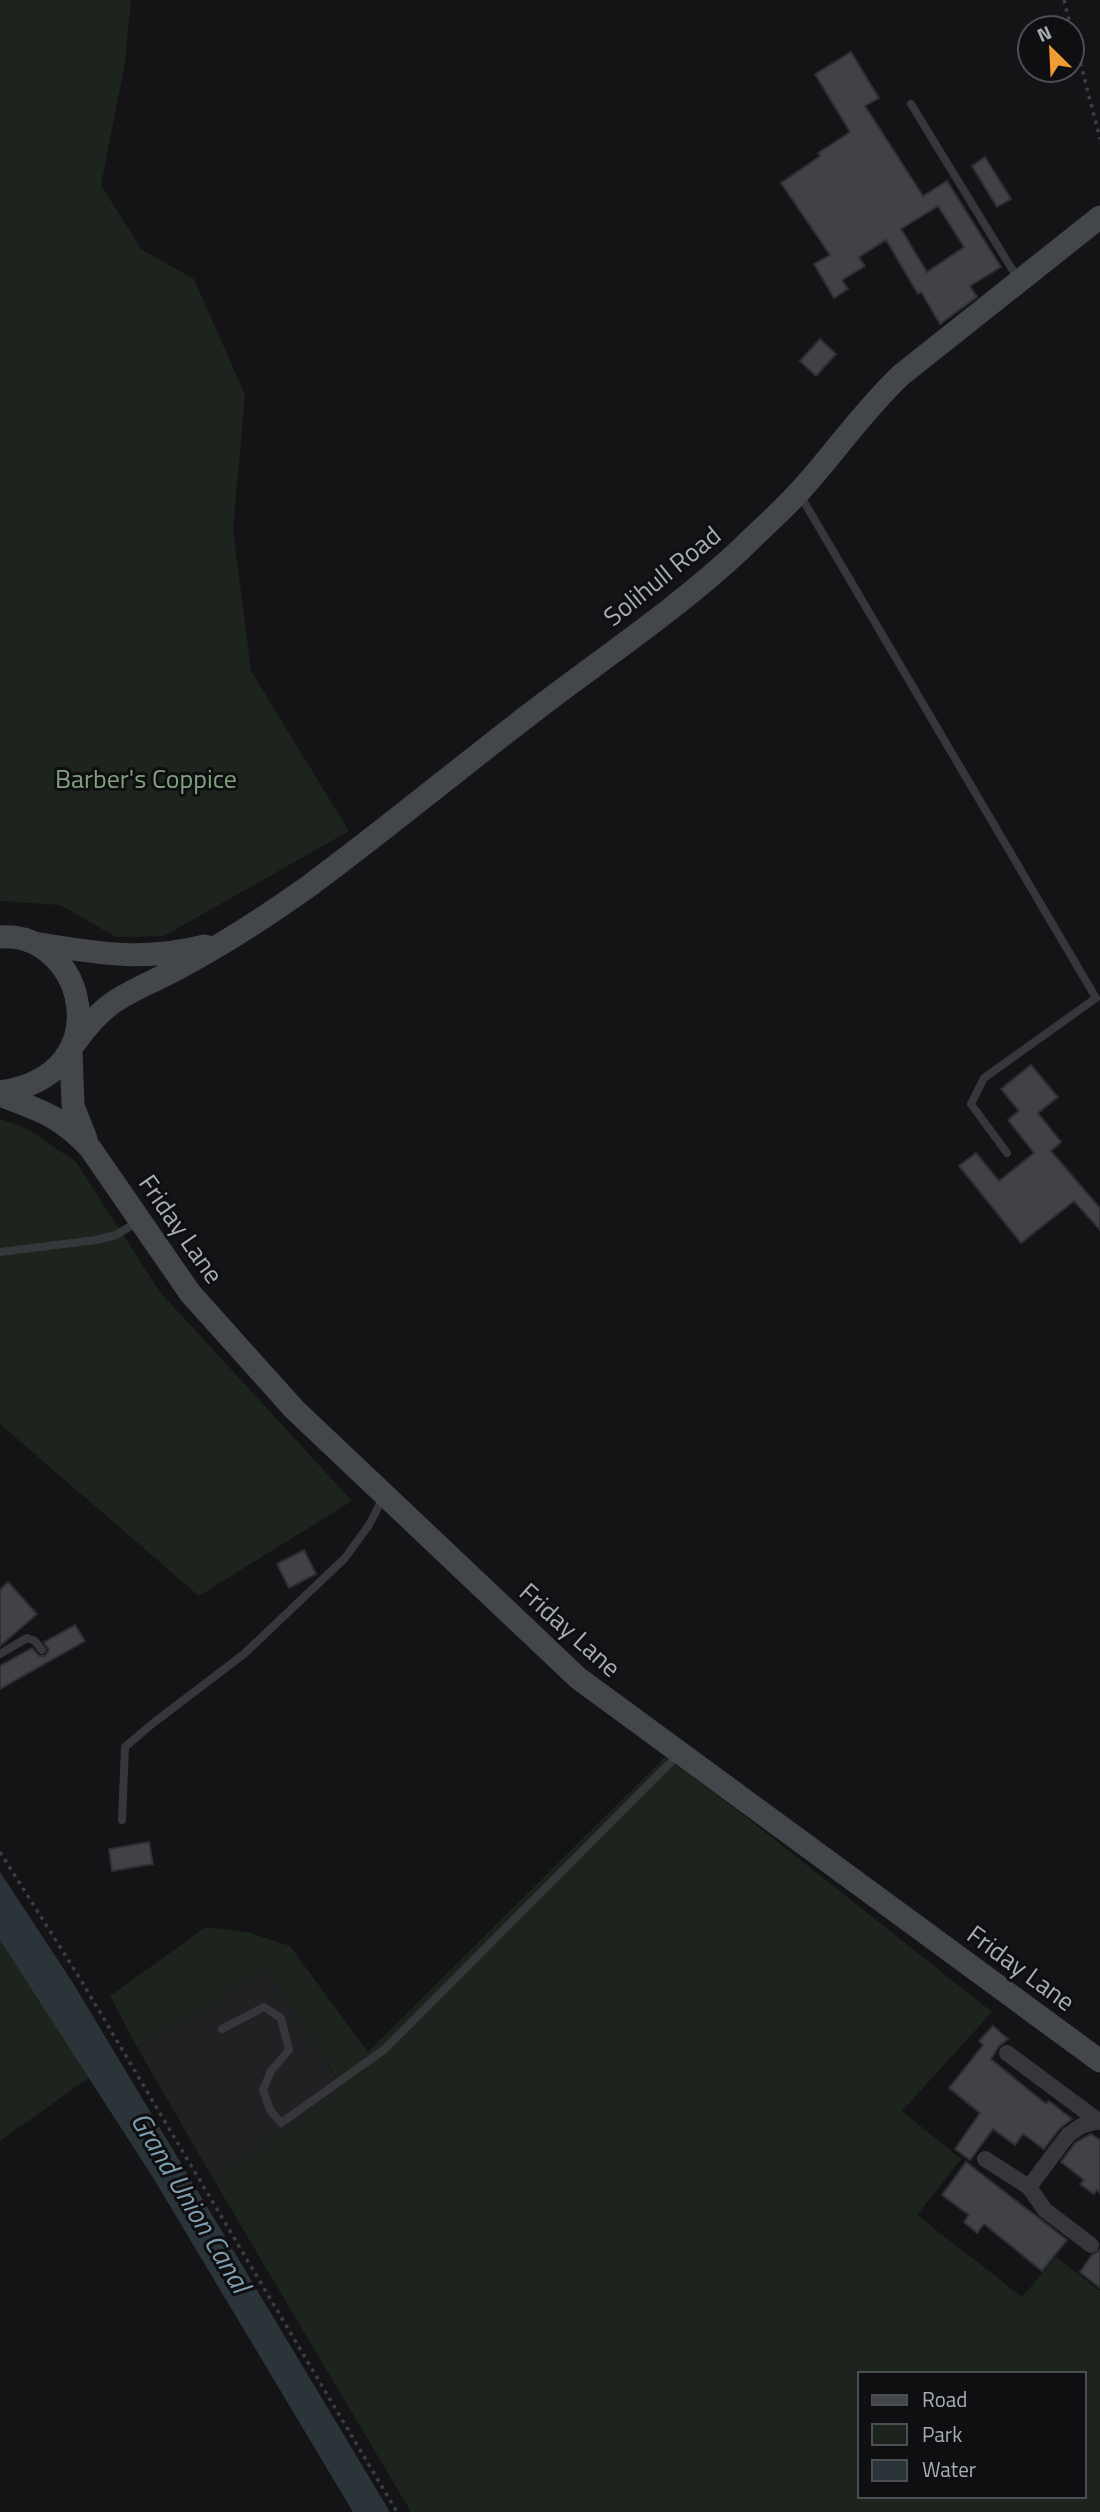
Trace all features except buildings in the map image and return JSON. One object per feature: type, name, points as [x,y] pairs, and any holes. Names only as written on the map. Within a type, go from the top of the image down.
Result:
[{"type":"main road","name":"Solihull Road","points":[[0,1094],[39,1081],[60,1065],[86,1027],[111,1002],[177,969],[309,886],[458,769],[678,603],[739,551],[799,492],[871,403],[901,375],[1100,217]]},
{"type":"main road","name":"Solihull Road","points":[[11,936],[127,956],[172,953],[226,940]]},
{"type":"main road","name":"Friday Lane","points":[[11,936],[57,962],[73,987],[78,1001],[79,1017],[73,1047],[73,1106],[90,1148]]},
{"type":"main road","name":"Friday Lane","points":[[0,1094],[52,1115],[71,1128],[90,1148],[190,1293],[294,1409],[578,1678],[1100,2061]]},
{"type":"street","points":[[1007,2053],[1100,2121]]},
{"type":"street","points":[[1029,2187],[1069,2136],[1080,2126],[1100,2121]]},
{"type":"street","points":[[985,2159],[1029,2187],[1045,2210],[1091,2245]]},
{"type":"lane","points":[[911,104],[1020,282]]},
{"type":"lane","points":[[799,492],[1096,998],[984,1078],[971,1104],[1007,1153]]},
{"type":"lane","points":[[0,1252],[96,1240],[116,1235],[140,1220]]},
{"type":"lane","points":[[122,1820],[125,1747],[244,1654],[336,1566],[369,1525],[384,1495]]},
{"type":"lane","points":[[0,1654],[27,1638],[35,1641],[42,1650]]},
{"type":"lane","points":[[222,2029],[264,2007],[281,2018],[289,2050],[271,2071],[263,2090],[270,2110],[281,2123],[385,2049],[680,1753]]},
{"type":"path","points":[[1086,84],[1100,139]]},
{"type":"path","points":[[0,1852],[79,1977],[397,2512]]},
{"type":"shaded area","points":[[267,1969],[343,2089],[215,2182],[137,2047]]},
{"type":"green space","name":"Barber's Coppice","points":[[0,0],[131,0],[125,62],[101,185],[141,249],[194,279],[245,395],[233,530],[251,671],[349,831],[164,936],[116,937],[60,905],[0,901]]},
{"type":"green space","points":[[0,1119],[28,1129],[76,1162],[160,1292],[352,1501],[199,1596],[0,1424]]},
{"type":"green space","points":[[665,1757],[745,1816],[992,2012],[902,2111],[961,2159],[917,2215],[1022,2297],[1056,2257],[1100,2291],[1100,2512],[411,2512],[215,2182],[343,2088],[267,1969],[137,2047],[110,1996],[206,1927],[247,1932],[290,1946],[368,2052]]},
{"type":"green space","points":[[0,1940],[90,2077],[0,2141]]},
{"type":"water","name":"Grand Union Canal","points":[[0,1872],[73,1983],[390,2512],[353,2512],[152,2176],[0,1940]]}]
